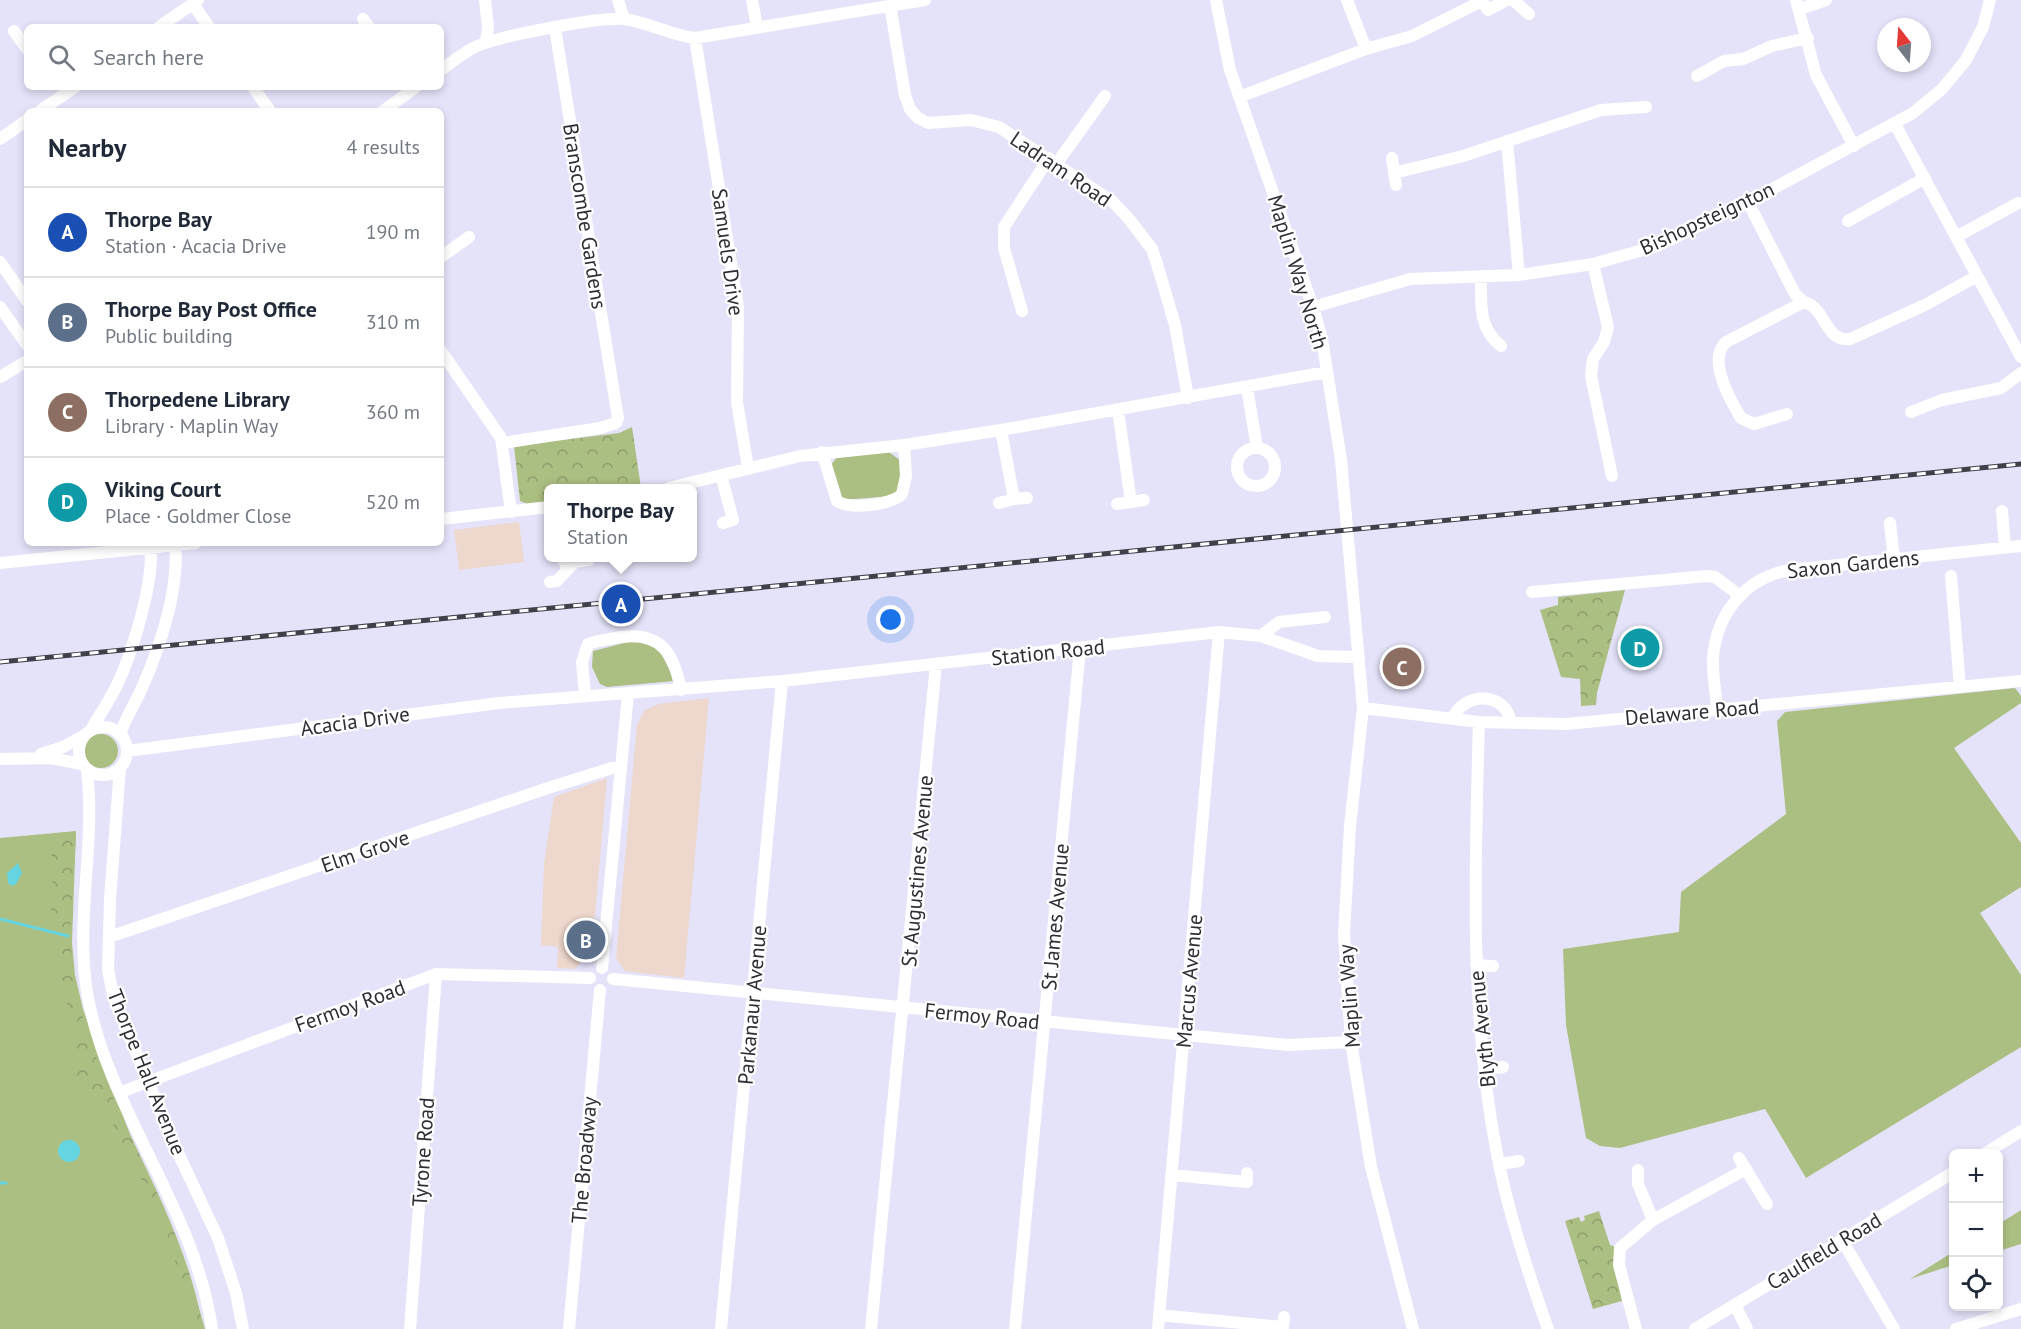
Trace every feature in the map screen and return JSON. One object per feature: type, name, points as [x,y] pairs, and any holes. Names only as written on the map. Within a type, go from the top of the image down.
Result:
[{"type":"street","points":[[485,0],[488,27],[486,42]]},
{"type":"street","points":[[618,0],[624,20]]},
{"type":"street","points":[[752,0],[757,27]]},
{"type":"street","points":[[444,67],[486,42],[610,19],[624,20],[695,38],[874,4],[891,5],[925,0]]},
{"type":"street","name":"Maplin Way North","points":[[1216,0],[1224,44],[1239,97],[1313,307],[1327,372],[1347,513],[1359,657]]},
{"type":"street","points":[[1347,0],[1366,50]]},
{"type":"street","points":[[1239,97],[1366,50],[1412,36],[1482,1],[1488,10],[1506,0]]},
{"type":"street","points":[[1513,0],[1529,14]]},
{"type":"street","points":[[1826,0],[1798,4],[1816,75],[1854,146]]},
{"type":"street","name":"Bishopsteignton","points":[[1313,307],[1410,279],[1519,274],[1593,264],[1657,246],[1854,146],[1895,124],[1929,101],[1955,76],[1976,42],[1990,0]]},
{"type":"street","points":[[163,24],[195,2],[207,24]]},
{"type":"street","name":"Ladram Road","points":[[891,5],[905,95],[910,109],[918,118],[938,124],[971,120],[986,122],[1011,134],[1113,202],[1152,249],[1174,325],[1188,398]]},
{"type":"street","name":"Branscombe Gardens","points":[[502,443],[610,426],[618,418],[555,28]]},
{"type":"street","points":[[14,31],[24,45]]},
{"type":"street","name":"Samuels Drive","points":[[695,38],[738,307],[736,386],[748,468]]},
{"type":"street","points":[[1696,76],[1724,61],[1743,59],[1772,46],[1808,38]]},
{"type":"street","points":[[255,90],[268,108]]},
{"type":"street","points":[[387,108],[411,90]]},
{"type":"street","points":[[43,108],[58,91]]},
{"type":"street","points":[[1022,311],[1004,248],[1004,227],[1105,96]]},
{"type":"street","points":[[1392,158],[1395,179],[1601,110],[1646,107]]},
{"type":"street","points":[[0,139],[24,122]]},
{"type":"street","points":[[1895,124],[2021,357]]},
{"type":"street","points":[[1507,141],[1519,274]]},
{"type":"street","points":[[1848,221],[1925,178]]},
{"type":"street","points":[[1748,201],[1795,294],[1818,309],[1833,334],[1838,338],[1850,339],[1925,305],[1977,276]]},
{"type":"street","points":[[1956,237],[2018,203]]},
{"type":"street","points":[[444,255],[469,237]]},
{"type":"street","points":[[0,262],[24,297]]},
{"type":"street","points":[[1593,264],[1608,327],[1604,342],[1593,359],[1591,376],[1612,476]]},
{"type":"street","points":[[1481,276],[1483,321],[1490,337],[1501,346]]},
{"type":"street","points":[[1787,414],[1754,424],[1741,418],[1719,367],[1718,356],[1725,342],[1804,302]]},
{"type":"street","points":[[0,307],[24,341]]},
{"type":"street","points":[[444,355],[498,433],[502,443],[511,512]]},
{"type":"street","points":[[0,377],[24,363]]},
{"type":"street","points":[[688,484],[822,452],[904,445],[1001,430],[1327,372]]},
{"type":"street","points":[[1911,412],[1942,400],[1993,391],[2005,386],[2021,373]]},
{"type":"street","points":[[1247,388],[1257,448]]},
{"type":"street","points":[[1118,410],[1131,502]]},
{"type":"street","points":[[999,503],[1021,498],[1001,430]]},
{"type":"street","points":[[822,452],[837,501],[844,505],[860,504],[893,501],[902,494],[906,476],[904,445]]},
{"type":"street","points":[[722,475],[733,520]]},
{"type":"street","points":[[1117,504],[1144,500]]},
{"type":"street","points":[[444,519],[544,508]]},
{"type":"street","points":[[2002,511],[2005,548]]},
{"type":"street","points":[[1890,523],[1894,559]]},
{"type":"street","points":[[0,563],[142,546]]},
{"type":"street","points":[[85,767],[78,751],[116,686],[136,629],[150,578],[150,546]]},
{"type":"street","points":[[120,735],[123,724],[143,687],[171,600],[176,575],[176,546]]},
{"type":"street","name":"Saxon Gardens","points":[[1717,709],[1714,646],[1724,617],[1739,595],[1753,583],[1779,572],[2021,546]]},
{"type":"street","points":[[564,562],[568,569]]},
{"type":"street","points":[[550,582],[557,581],[575,562]]},
{"type":"street","points":[[1532,592],[1550,596],[1707,576],[1714,577],[1739,595]]},
{"type":"street","points":[[1951,576],[1960,687]]},
{"type":"street","points":[[1261,636],[1279,622],[1325,617]]},
{"type":"street","name":"Station Road","points":[[834,676],[1219,632],[1261,636],[1318,656],[1359,657]]},
{"type":"street","name":"Marcus Avenue","points":[[1158,1329],[1219,632]]},
{"type":"street","points":[[585,696],[582,662],[588,644],[628,637],[642,637],[663,646],[676,668],[681,690]]},
{"type":"street","name":"St James Avenue","points":[[1015,1329],[1080,649]]},
{"type":"street","name":"Maplin Way","points":[[1359,657],[1363,708],[1350,826],[1344,934],[1352,1042],[1371,1167],[1413,1329]]},
{"type":"street","name":"St Augustines Avenue","points":[[871,1329],[936,664]]},
{"type":"street","name":"Acacia Drive","points":[[127,751],[431,711],[834,676]]},
{"type":"street","name":"Parkanaur Avenue","points":[[722,1329],[782,681]]},
{"type":"street","name":"Delaware Road","points":[[1363,708],[1479,722],[1566,724],[2021,681]]},
{"type":"street","points":[[602,968],[628,694]]},
{"type":"street","points":[[1452,719],[1460,705],[1474,699],[1495,701],[1510,715],[1512,723]]},
{"type":"street","name":"Blyth Avenue","points":[[1479,722],[1476,965],[1485,1069],[1500,1164],[1532,1284],[1548,1329]]},
{"type":"street","points":[[0,759],[51,752],[88,732],[108,728],[120,735],[127,751],[120,768],[102,776],[85,767],[50,758],[25,757]]},
{"type":"street","name":"Thorpe Hall Avenue","points":[[85,767],[90,839],[83,945],[88,997],[106,1059],[196,1260],[212,1329]]},
{"type":"street","name":"Thorpe Hall Avenue","points":[[120,768],[108,969],[113,996],[147,1081],[218,1238],[236,1293],[243,1329]]},
{"type":"street","name":"Elm Grove","points":[[109,937],[548,788],[612,768],[621,768]]},
{"type":"street","points":[[1476,965],[1493,966]]},
{"type":"street","points":[[602,968],[611,973],[613,979],[607,989],[600,990],[591,984],[590,978],[594,971],[602,968]]},
{"type":"street","name":"Fermoy Road","points":[[121,1092],[436,974],[590,978]]},
{"type":"street","name":"Tyrone Road","points":[[410,1329],[436,974]]},
{"type":"street","name":"Fermoy Road","points":[[613,979],[1288,1045],[1352,1042]]},
{"type":"street","name":"The Broadway","points":[[569,1329],[600,990]]},
{"type":"street","points":[[1485,1069],[1503,1066]]},
{"type":"street","points":[[1992,1149],[2021,1131]]},
{"type":"street","points":[[1500,1164],[1519,1161]]},
{"type":"street","points":[[1636,1329],[1618,1256],[1626,1242],[1653,1220],[1743,1163],[1767,1204]]},
{"type":"street","points":[[1638,1170],[1635,1184],[1653,1220]]},
{"type":"street","name":"Caulfield Road","points":[[1695,1329],[1949,1174]]},
{"type":"street","points":[[1172,1175],[1247,1183]]},
{"type":"street","points":[[1842,1240],[1894,1329]]},
{"type":"street","points":[[1734,1305],[1746,1329]]},
{"type":"street","points":[[1956,1329],[2021,1309]]},
{"type":"street","points":[[1159,1315],[1283,1324]]},
{"type":"shaded area","points":[[519,522],[524,562],[459,570],[454,530]]},
{"type":"shaded area","points":[[709,698],[684,978],[625,971],[616,958],[637,725],[645,710],[659,704]]},
{"type":"shaded area","points":[[607,778],[592,949],[575,969],[557,968],[558,947],[541,945],[544,864],[554,797]]},
{"type":"green space","points":[[632,427],[640,484],[544,484],[544,502],[527,504],[520,501],[514,446],[619,433]]},
{"type":"green space","points":[[889,452],[901,461],[901,486],[893,496],[842,500],[831,465],[837,457]]},
{"type":"green space","points":[[1625,590],[1597,693],[1596,705],[1581,706],[1580,679],[1561,677],[1540,610],[1558,605],[1558,597]]},
{"type":"green space","points":[[636,640],[657,645],[675,681],[607,687],[600,684],[592,667],[593,651]]},
{"type":"green space","points":[[2015,688],[2021,696],[2021,703],[1954,748],[2021,843],[2021,887],[1980,913],[2021,975],[2021,1047],[1806,1178],[1765,1109],[1620,1148],[1600,1146],[1586,1138],[1566,1025],[1563,949],[1679,932],[1681,892],[1786,814],[1777,721],[1785,712]]},
{"type":"green space","points":[[101,734],[113,739],[118,751],[113,763],[101,768],[89,763],[84,751],[89,739]]},
{"type":"green space","points":[[76,831],[72,943],[75,975],[83,1009],[141,1164],[187,1267],[205,1329],[0,1329],[0,838]]},
{"type":"green space","points":[[76,834],[71,910],[71,940],[47,933],[53,896],[51,837]]},
{"type":"green space","points":[[59,940],[71,940],[75,985],[86,1029],[120,1113],[176,1236],[191,1279],[202,1323],[197,1322],[190,1281],[181,1281],[158,1204],[151,1198],[107,1113],[76,1081],[72,1071],[77,1053],[57,955]]},
{"type":"green space","points":[[2021,1210],[2021,1244],[2003,1250],[2003,1221]]},
{"type":"green space","points":[[1599,1211],[1610,1245],[1616,1247],[1614,1260],[1622,1301],[1593,1309],[1565,1221],[1579,1217],[1581,1222],[1585,1220],[1584,1216]]},
{"type":"green space","points":[[1949,1255],[1949,1266],[1910,1279]]},
{"type":"water","points":[[18,863],[22,873],[16,884],[12,886],[8,883],[7,873]]},
{"type":"water","points":[[69,1140],[77,1143],[80,1151],[77,1159],[69,1162],[61,1159],[58,1151],[61,1143]]},
{"type":"waterway","points":[[0,919],[68,936]]},
{"type":"waterway","points":[[0,1183],[6,1183]]},
{"type":"railway","points":[[0,662],[2021,464]]},
{"type":"place","name":"Thorpe Bay","points":[[621,604]]},
{"type":"place","name":"Viking Court","points":[[1640,648]]},
{"type":"place","name":"Thorpedene Library","points":[[1402,667]]},
{"type":"place","name":"Thorpe Bay Post Office","points":[[586,940]]}]
